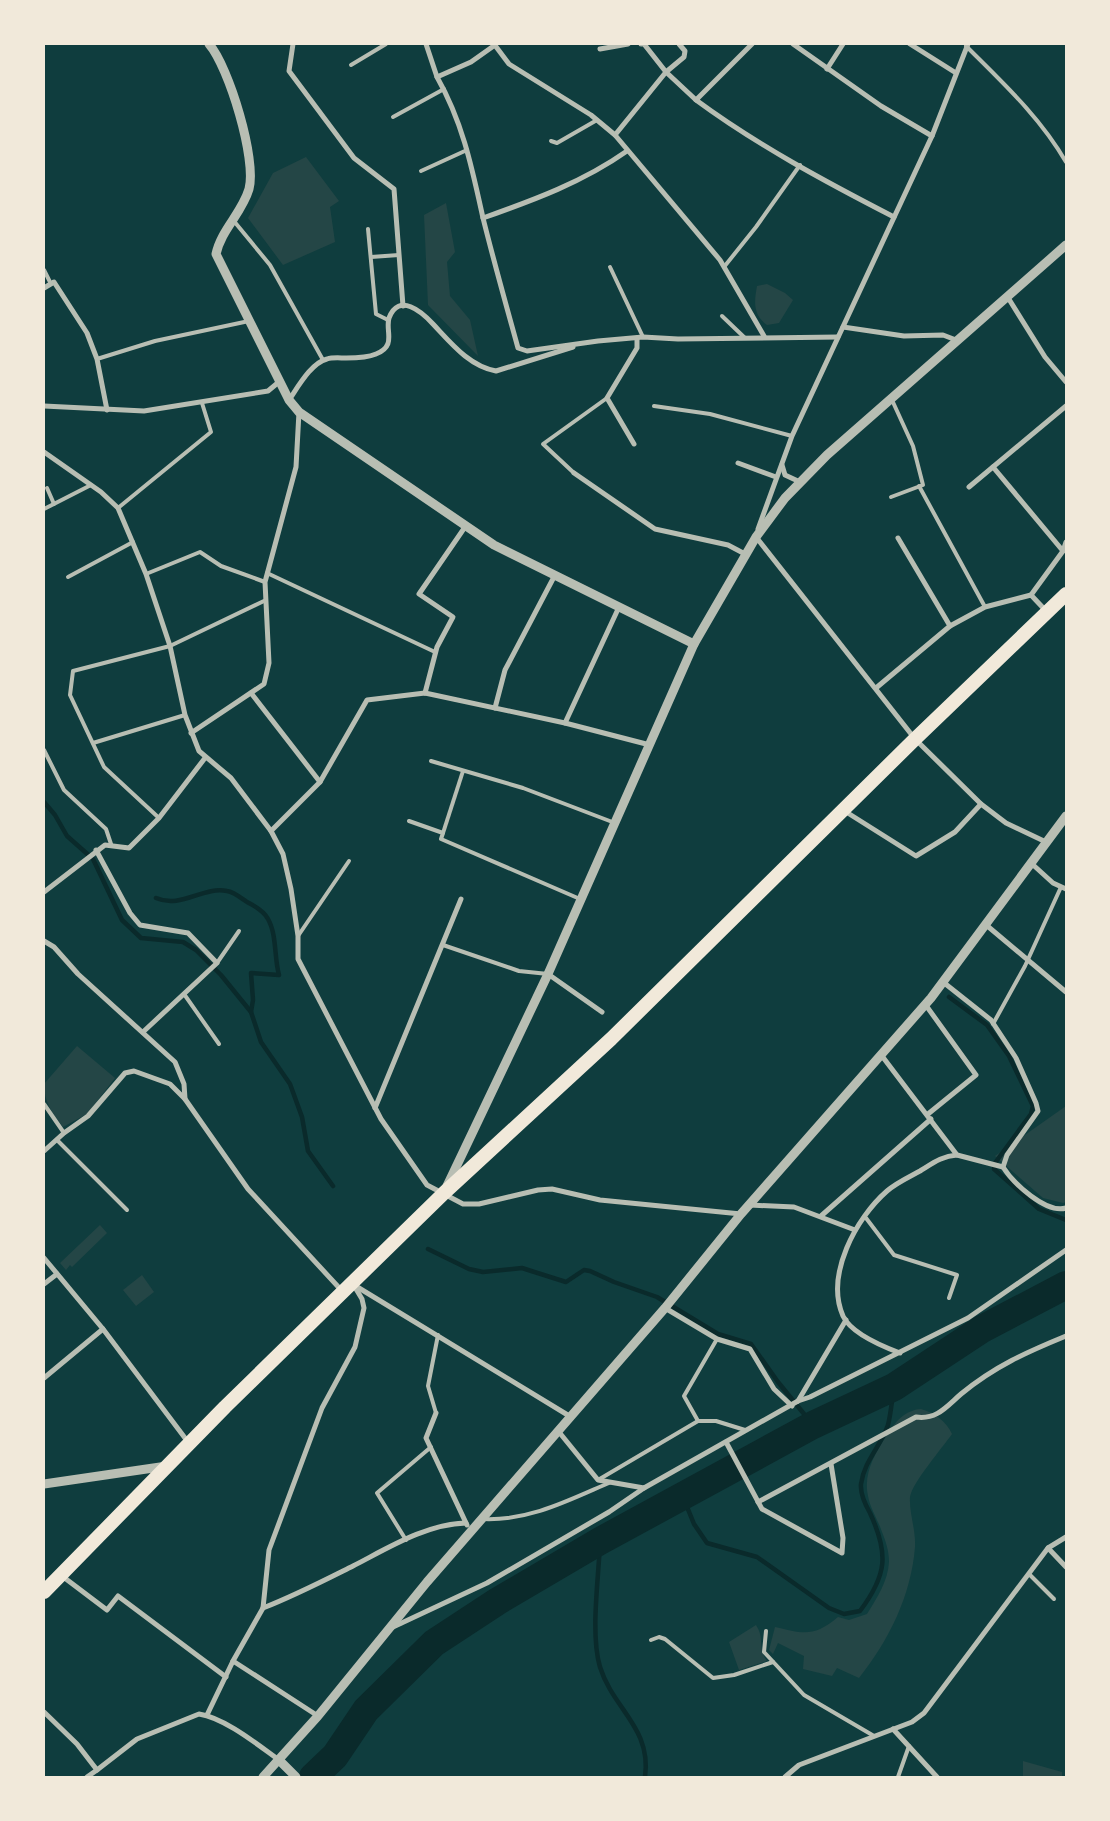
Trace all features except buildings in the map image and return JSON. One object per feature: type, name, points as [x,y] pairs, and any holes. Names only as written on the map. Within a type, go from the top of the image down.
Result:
[{"type":"highway","points":[[44,1592],[170,1466],[225,1407],[444,1193],[611,1039],[915,738],[1066,594]]},
{"type":"street","points":[[209,44],[226,73],[250,157],[251,178],[249,189],[218,245],[216,254],[289,400],[299,412],[464,527],[494,545],[694,644]]},
{"type":"street","points":[[292,44],[289,71],[354,158],[394,190],[403,306]]},
{"type":"street","points":[[426,44],[438,77],[454,107],[468,149],[518,348],[526,351],[640,337],[678,339],[764,336],[838,337]]},
{"type":"street","points":[[438,77],[471,62],[494,44],[508,64],[598,120],[615,135],[720,260],[764,336]]},
{"type":"street","points":[[600,49],[628,44]]},
{"type":"street","points":[[641,44],[644,44],[666,72],[696,100],[725,122],[894,217]]},
{"type":"street","points":[[615,135],[666,72],[684,57],[685,51],[679,44]]},
{"type":"street","points":[[696,100],[752,44]]},
{"type":"street","points":[[793,44],[881,106],[932,136]]},
{"type":"street","points":[[828,69],[843,44]]},
{"type":"street","points":[[910,44],[956,73]]},
{"type":"street","points":[[756,537],[792,436],[932,136],[967,45]]},
{"type":"street","points":[[484,218],[539,199],[589,176],[628,152]]},
{"type":"street","points":[[444,1193],[548,974],[694,644],[756,537],[785,498],[800,482],[891,396],[1066,244]]},
{"type":"street","points":[[44,288],[54,282],[88,333],[97,359],[107,410]]},
{"type":"street","points":[[1006,296],[1045,357],[1066,382]]},
{"type":"street","points":[[289,400],[301,382],[323,360],[377,354],[385,349],[389,341],[388,320],[394,310],[403,306],[414,306],[422,312],[458,351],[485,369],[496,371],[579,345]]},
{"type":"street","points":[[843,327],[904,336],[943,335],[956,340]]},
{"type":"street","points":[[634,444],[607,398],[636,348],[640,337]]},
{"type":"street","points":[[44,406],[144,411],[268,391],[280,381]]},
{"type":"street","points":[[969,487],[1066,406]]},
{"type":"street","points":[[191,733],[264,684],[269,663],[265,582],[296,467],[299,412]]},
{"type":"street","points":[[44,452],[91,484],[118,508],[146,574],[170,646],[185,715],[191,733],[205,758],[231,778],[271,831],[283,854],[291,889],[298,936],[298,958],[375,1108],[427,1185],[463,1204],[479,1204],[538,1190],[552,1189],[600,1200],[741,1214]]},
{"type":"street","points":[[782,462],[785,475],[800,482]]},
{"type":"street","points":[[738,463],[776,477]]},
{"type":"street","points":[[993,467],[1063,551]]},
{"type":"street","points":[[574,473],[655,529],[728,545],[745,554]]},
{"type":"street","points":[[425,693],[435,652],[453,617],[418,594],[464,527]]},
{"type":"street","points":[[756,537],[915,738],[981,804],[1006,823],[1046,842]]},
{"type":"street","points":[[898,538],[950,626]]},
{"type":"street","points":[[876,688],[950,626],[985,607],[1031,595],[1063,551],[1066,542]]},
{"type":"street","points":[[495,708],[505,670],[555,575]]},
{"type":"street","points":[[1031,595],[1048,612]]},
{"type":"street","points":[[564,723],[620,608]]},
{"type":"street","points":[[251,693],[320,782]]},
{"type":"street","points":[[271,831],[320,782],[367,700],[425,693],[564,723],[650,746]]},
{"type":"street","points":[[44,892],[96,850],[111,844],[129,848],[159,818],[205,758]]},
{"type":"street","points":[[842,810],[916,856],[955,832],[981,804]]},
{"type":"street","points":[[263,1777],[318,1716],[386,1631],[665,1308],[741,1214],[882,1056],[943,982],[1066,816]]},
{"type":"street","points":[[96,850],[130,913],[140,925],[188,933],[217,963],[143,1032]]},
{"type":"street","points":[[1031,863],[1053,883],[1064,888]]},
{"type":"street","points":[[375,1108],[461,899]]},
{"type":"street","points":[[985,924],[1028,958],[1066,992]]},
{"type":"street","points":[[44,941],[54,947],[78,974],[175,1062],[184,1084],[185,1099]]},
{"type":"street","points":[[548,974],[602,1012]]},
{"type":"street","points":[[943,982],[993,1024],[1016,1058],[1038,1111],[1001,1166]]},
{"type":"street","points":[[821,1216],[976,1075],[925,1004]]},
{"type":"street","points":[[882,1056],[957,1156]]},
{"type":"street","points":[[44,1151],[64,1133],[88,1116],[125,1073],[134,1071],[170,1084],[185,1099],[248,1189],[348,1288],[362,1299],[364,1308],[355,1347],[322,1408],[269,1550],[263,1608],[233,1661],[206,1716]]},
{"type":"street","points":[[900,1353],[867,1339],[843,1317],[837,1286],[840,1267],[855,1230],[887,1191],[945,1156],[957,1156],[1001,1166],[1007,1174],[1043,1205],[1059,1210],[1066,1208]]},
{"type":"street","points":[[750,1205],[794,1207],[855,1230]]},
{"type":"street","points":[[798,1401],[810,1398],[968,1318],[1066,1250]]},
{"type":"street","points":[[44,1258],[103,1329],[190,1445]]},
{"type":"street","points":[[44,1284],[57,1274]]},
{"type":"street","points":[[348,1288],[438,1335],[572,1417]]},
{"type":"street","points":[[665,1308],[717,1339],[750,1348],[774,1389],[792,1406]]},
{"type":"street","points":[[386,1631],[487,1583],[609,1512],[644,1488],[792,1406],[798,1401],[846,1320]]},
{"type":"street","points":[[44,1378],[103,1329]]},
{"type":"street","points":[[758,1502],[916,1417],[924,1418],[942,1412],[992,1370],[1016,1356],[1066,1336]]},
{"type":"street","points":[[436,1413],[426,1438],[466,1523],[473,1530]]},
{"type":"street","points":[[559,1432],[598,1480],[644,1488]]},
{"type":"street","points":[[726,1442],[762,1509],[842,1552],[843,1538],[831,1464]]},
{"type":"street","points":[[44,1484],[170,1466]]},
{"type":"street","points":[[263,1608],[303,1592],[406,1540],[445,1523],[466,1523]]},
{"type":"street","points":[[785,1777],[799,1766],[912,1722],[924,1713],[1048,1548],[1066,1537]]},
{"type":"street","points":[[1048,1548],[1066,1567]]},
{"type":"street","points":[[61,1576],[107,1610],[118,1596],[226,1677]]},
{"type":"street","points":[[233,1661],[318,1716]]},
{"type":"street","points":[[44,1712],[77,1744],[97,1770]]},
{"type":"street","points":[[87,1777],[137,1739],[200,1714],[244,1735],[279,1760],[296,1777]]},
{"type":"street","points":[[893,1729],[937,1777]]},
{"type":"lane","points":[[351,65],[386,44]]},
{"type":"lane","points":[[967,45],[1024,103],[1054,141],[1066,162]]},
{"type":"lane","points":[[393,117],[444,89]]},
{"type":"lane","points":[[551,141],[556,143],[598,120]]},
{"type":"lane","points":[[421,171],[468,149]]},
{"type":"lane","points":[[724,267],[756,227],[800,165]]},
{"type":"lane","points":[[233,220],[270,265],[323,360]]},
{"type":"lane","points":[[368,229],[376,314],[388,320]]},
{"type":"lane","points":[[371,257],[399,254]]},
{"type":"lane","points":[[610,268],[640,337]]},
{"type":"lane","points":[[44,270],[51,284]]},
{"type":"lane","points":[[722,316],[745,338]]},
{"type":"lane","points":[[97,359],[155,341],[249,321]]},
{"type":"lane","points":[[891,396],[913,446],[923,484],[891,497]]},
{"type":"lane","points":[[574,473],[543,444],[607,398]]},
{"type":"lane","points":[[118,508],[210,432],[202,403]]},
{"type":"lane","points":[[654,406],[710,414],[792,436]]},
{"type":"lane","points":[[44,509],[91,484]]},
{"type":"lane","points":[[918,486],[985,607]]},
{"type":"lane","points":[[47,488],[54,504]]},
{"type":"lane","points":[[68,578],[133,542]]},
{"type":"lane","points":[[146,574],[200,552],[221,566],[265,582]]},
{"type":"lane","points":[[267,573],[435,652]]},
{"type":"lane","points":[[159,818],[104,767],[70,695],[73,671],[170,646],[266,600]]},
{"type":"lane","points":[[93,743],[185,715]]},
{"type":"lane","points":[[44,750],[64,790],[106,829],[111,844]]},
{"type":"lane","points":[[431,761],[523,788],[615,823]]},
{"type":"lane","points":[[463,771],[441,839],[580,899]]},
{"type":"lane","points":[[409,821],[443,833]]},
{"type":"lane","points":[[298,936],[349,861]]},
{"type":"lane","points":[[993,1024],[1064,888]]},
{"type":"lane","points":[[217,963],[239,931]]},
{"type":"lane","points":[[443,945],[519,971],[548,974]]},
{"type":"lane","points":[[184,994],[219,1044]]},
{"type":"lane","points":[[44,1104],[64,1133]]},
{"type":"lane","points":[[57,1140],[127,1210]]},
{"type":"lane","points":[[866,1218],[894,1255],[957,1275],[948,1298]]},
{"type":"lane","points":[[436,1413],[428,1386],[438,1335]]},
{"type":"lane","points":[[698,1421],[684,1396],[717,1339]]},
{"type":"lane","points":[[598,1480],[698,1421],[716,1421],[746,1431]]},
{"type":"lane","points":[[406,1540],[377,1492],[430,1448]]},
{"type":"lane","points":[[483,1519],[504,1520],[535,1514],[611,1482]]},
{"type":"lane","points":[[1029,1574],[1054,1599]]},
{"type":"lane","points":[[766,1631],[764,1652],[804,1695],[874,1736]]},
{"type":"lane","points":[[651,1640],[659,1637],[665,1639],[713,1678],[734,1674],[773,1662]]},
{"type":"lane","points":[[898,1777],[909,1745]]},
{"type":"shaded area","points":[[306,157],[339,201],[330,207],[335,242],[283,265],[248,218],[273,173]]},
{"type":"shaded area","points":[[446,203],[455,252],[447,262],[450,296],[470,320],[478,356],[428,305],[424,215]]},
{"type":"shaded area","points":[[767,284],[785,293],[793,300],[779,323],[767,325],[759,317],[755,297],[757,286]]},
{"type":"shaded area","points":[[77,1046],[115,1078],[87,1114],[63,1127],[49,1107],[45,1096],[44,1084]]},
{"type":"shaded area","points":[[1066,1106],[1066,1202],[1063,1203],[1043,1198],[995,1156]]},
{"type":"shaded area","points":[[100,1225],[107,1233],[72,1267],[70,1265],[66,1270],[60,1263]]},
{"type":"shaded area","points":[[142,1275],[154,1292],[136,1306],[123,1290]]},
{"type":"shaded area","points":[[921,1409],[940,1418],[952,1434],[922,1474],[912,1491],[910,1503],[915,1541],[913,1565],[897,1617],[880,1648],[859,1678],[837,1668],[832,1676],[803,1669],[804,1656],[778,1643],[773,1654],[769,1650],[775,1627],[801,1632],[815,1631],[838,1617],[849,1620],[867,1614],[875,1602],[887,1576],[889,1558],[885,1539],[869,1500],[867,1480],[871,1464],[878,1449],[893,1426],[905,1414]]},
{"type":"shaded area","points":[[756,1625],[760,1634],[762,1651],[767,1661],[739,1670],[729,1642]]},
{"type":"shaded area","points":[[1023,1761],[1062,1772],[1062,1777],[1023,1777]]},
{"type":"waterway","points":[[44,802],[55,815],[67,836],[93,859],[122,920],[141,938],[183,942],[196,950],[221,975],[251,1012],[261,1042],[290,1084],[302,1117],[308,1151],[333,1186]]},
{"type":"waterway","points":[[156,898],[174,901],[218,890],[227,891],[237,895],[264,914],[273,932],[279,975],[251,973],[253,1000],[251,1012]]},
{"type":"waterway","points":[[949,997],[987,1025],[1009,1056],[1033,1106],[1031,1114],[995,1163],[994,1169],[1039,1209],[1066,1220]]},
{"type":"waterway","points":[[428,1249],[469,1269],[483,1272],[522,1268],[566,1282],[584,1270],[590,1271],[614,1282],[657,1297],[718,1334],[751,1344],[778,1382],[813,1425]]},
{"type":"waterway","points":[[313,1777],[335,1756],[366,1710],[434,1643],[498,1601],[600,1541],[813,1425],[894,1387],[982,1329],[1066,1285]]},
{"type":"waterway","points":[[683,1497],[694,1524],[707,1543],[757,1557],[829,1608],[844,1614],[860,1611],[876,1586],[882,1564],[880,1541],[863,1499],[861,1484],[869,1461],[888,1425],[894,1387]]},
{"type":"waterway","points":[[600,1541],[595,1622],[597,1653],[606,1682],[630,1719],[643,1745],[646,1760],[645,1777]]}]
